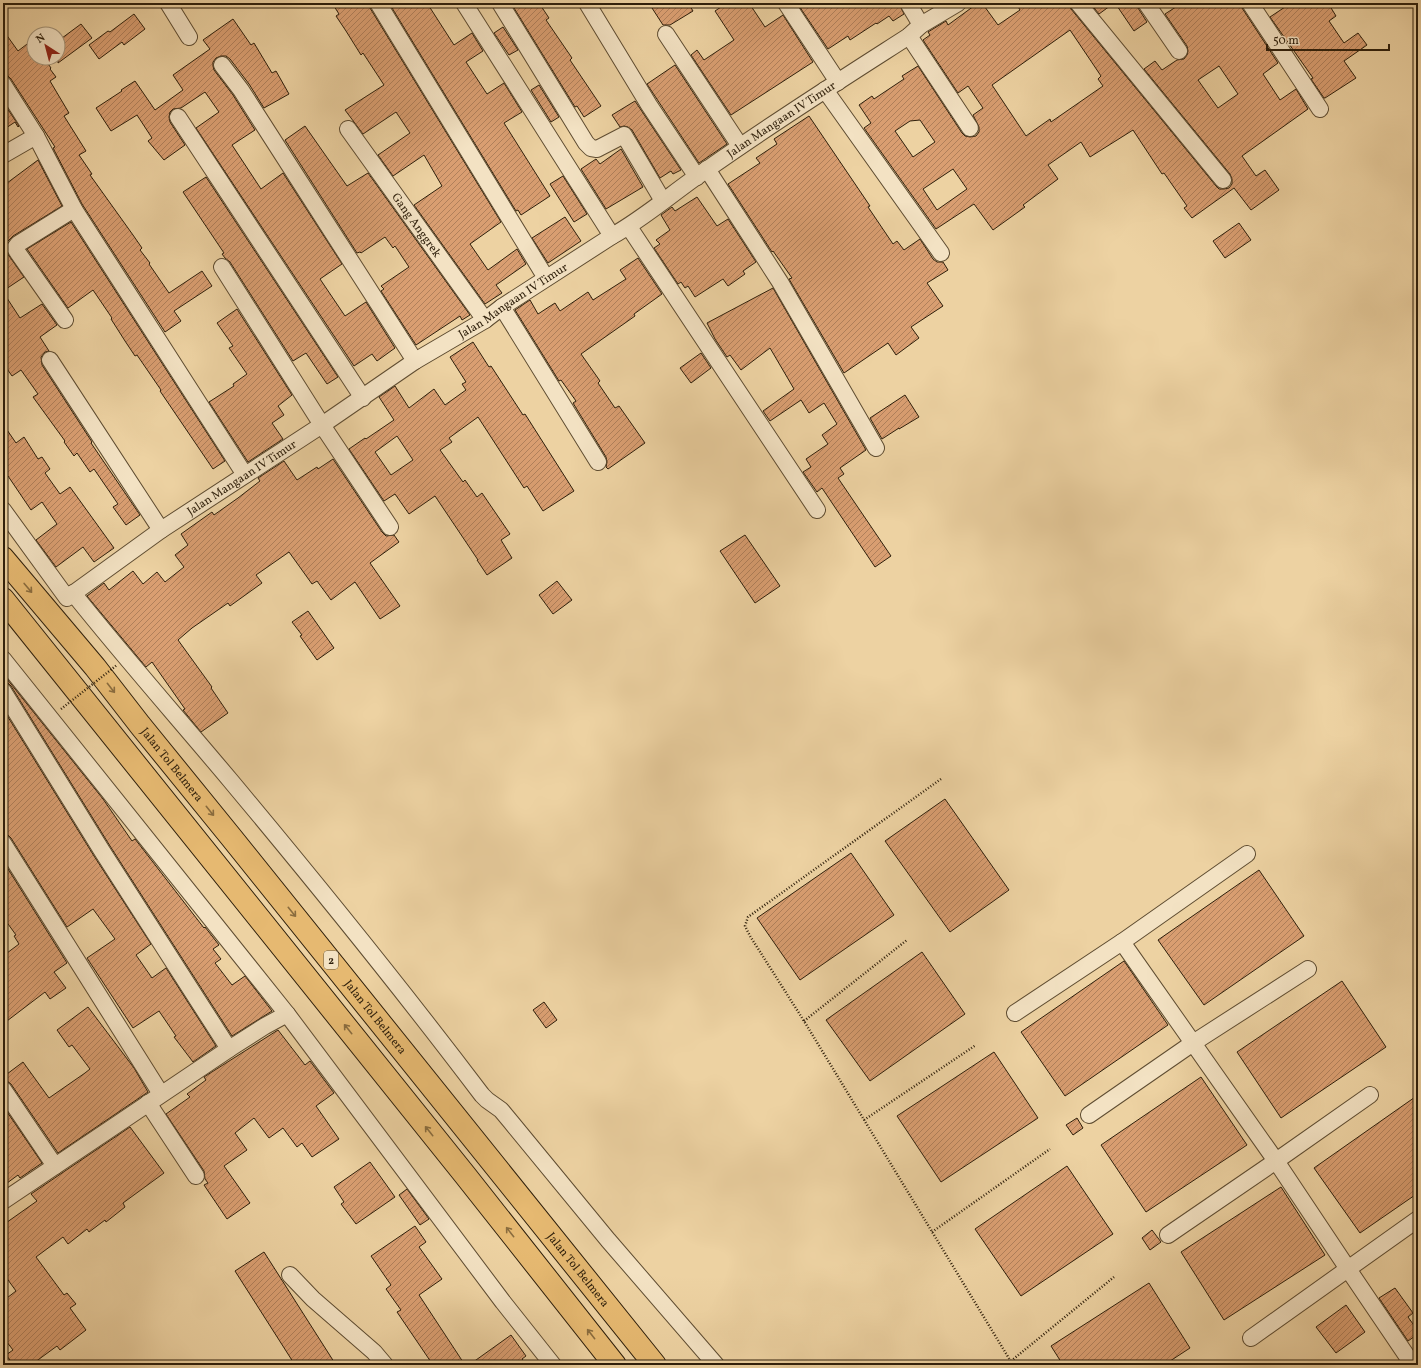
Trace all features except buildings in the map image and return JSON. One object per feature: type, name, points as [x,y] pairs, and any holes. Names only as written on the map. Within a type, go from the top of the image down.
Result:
[{"type":"highway","name":"Jalan Tol Belmera","points":[[3,558],[94,667],[655,1365]]},
{"type":"highway","points":[[3,599],[465,1175],[615,1365]]},
{"type":"street","points":[[168,3],[189,37]]},
{"type":"street","points":[[378,3],[546,278]]},
{"type":"street","points":[[464,3],[612,236]]},
{"type":"street","points":[[500,3],[586,143],[591,148],[597,149],[624,135],[663,201]]},
{"type":"street","points":[[587,3],[649,105],[702,173],[780,282],[876,448]]},
{"type":"street","points":[[786,3],[831,86],[940,253]]},
{"type":"street","points":[[908,3],[921,25]]},
{"type":"street","name":"Jalan Mangaan IV Timur","points":[[70,596],[162,530],[363,398],[416,361],[485,320],[502,307],[612,236],[630,227],[663,201],[740,146],[909,36],[921,25],[958,3]]},
{"type":"street","points":[[1078,3],[1223,180]]},
{"type":"street","points":[[1146,3],[1179,51]]},
{"type":"street","points":[[1250,3],[1320,109]]},
{"type":"street","points":[[666,34],[740,146]]},
{"type":"street","points":[[909,36],[970,128]]},
{"type":"street","points":[[222,65],[241,90],[416,361]]},
{"type":"street","points":[[3,83],[36,136],[74,209],[245,475]]},
{"type":"street","points":[[178,117],[363,398]]},
{"type":"street","name":"Gang Anggrek","points":[[348,129],[485,320]]},
{"type":"street","points":[[3,155],[36,136]]},
{"type":"street","points":[[65,320],[16,248],[18,244],[74,209]]},
{"type":"street","points":[[630,227],[817,510]]},
{"type":"street","points":[[222,267],[322,425],[390,527]]},
{"type":"street","points":[[502,307],[598,462]]},
{"type":"street","points":[[50,360],[162,530]]},
{"type":"street","points":[[3,510],[70,596],[230,781],[331,904],[486,1100],[501,1110],[512,1122],[608,1240],[716,1365]]},
{"type":"street","points":[[3,659],[287,1014],[503,1302],[553,1365]]},
{"type":"street","points":[[3,691],[102,851],[229,1049]]},
{"type":"street","points":[[3,843],[161,1094]]},
{"type":"street","points":[[1015,1013],[1122,942],[1247,854]]},
{"type":"street","points":[[1122,942],[1276,1161],[1413,1365]]},
{"type":"street","points":[[1089,1115],[1193,1043],[1308,969]]},
{"type":"street","points":[[3,1201],[229,1049],[287,1014]]},
{"type":"street","points":[[3,1089],[55,1166]]},
{"type":"street","points":[[1168,1235],[1370,1095]]},
{"type":"street","points":[[148,1103],[196,1176]]},
{"type":"street","points":[[1251,1338],[1418,1219]]},
{"type":"street","points":[[290,1275],[313,1299],[374,1352],[385,1365]]},
{"type":"path","points":[[61,708],[117,665]]},
{"type":"path","points":[[941,779],[748,917],[745,926],[1013,1365]]},
{"type":"path","points":[[804,1021],[907,940]]},
{"type":"path","points":[[864,1120],[976,1046]]},
{"type":"path","points":[[932,1232],[1050,1149]]},
{"type":"path","points":[[1011,1361],[1114,1277]]}]
